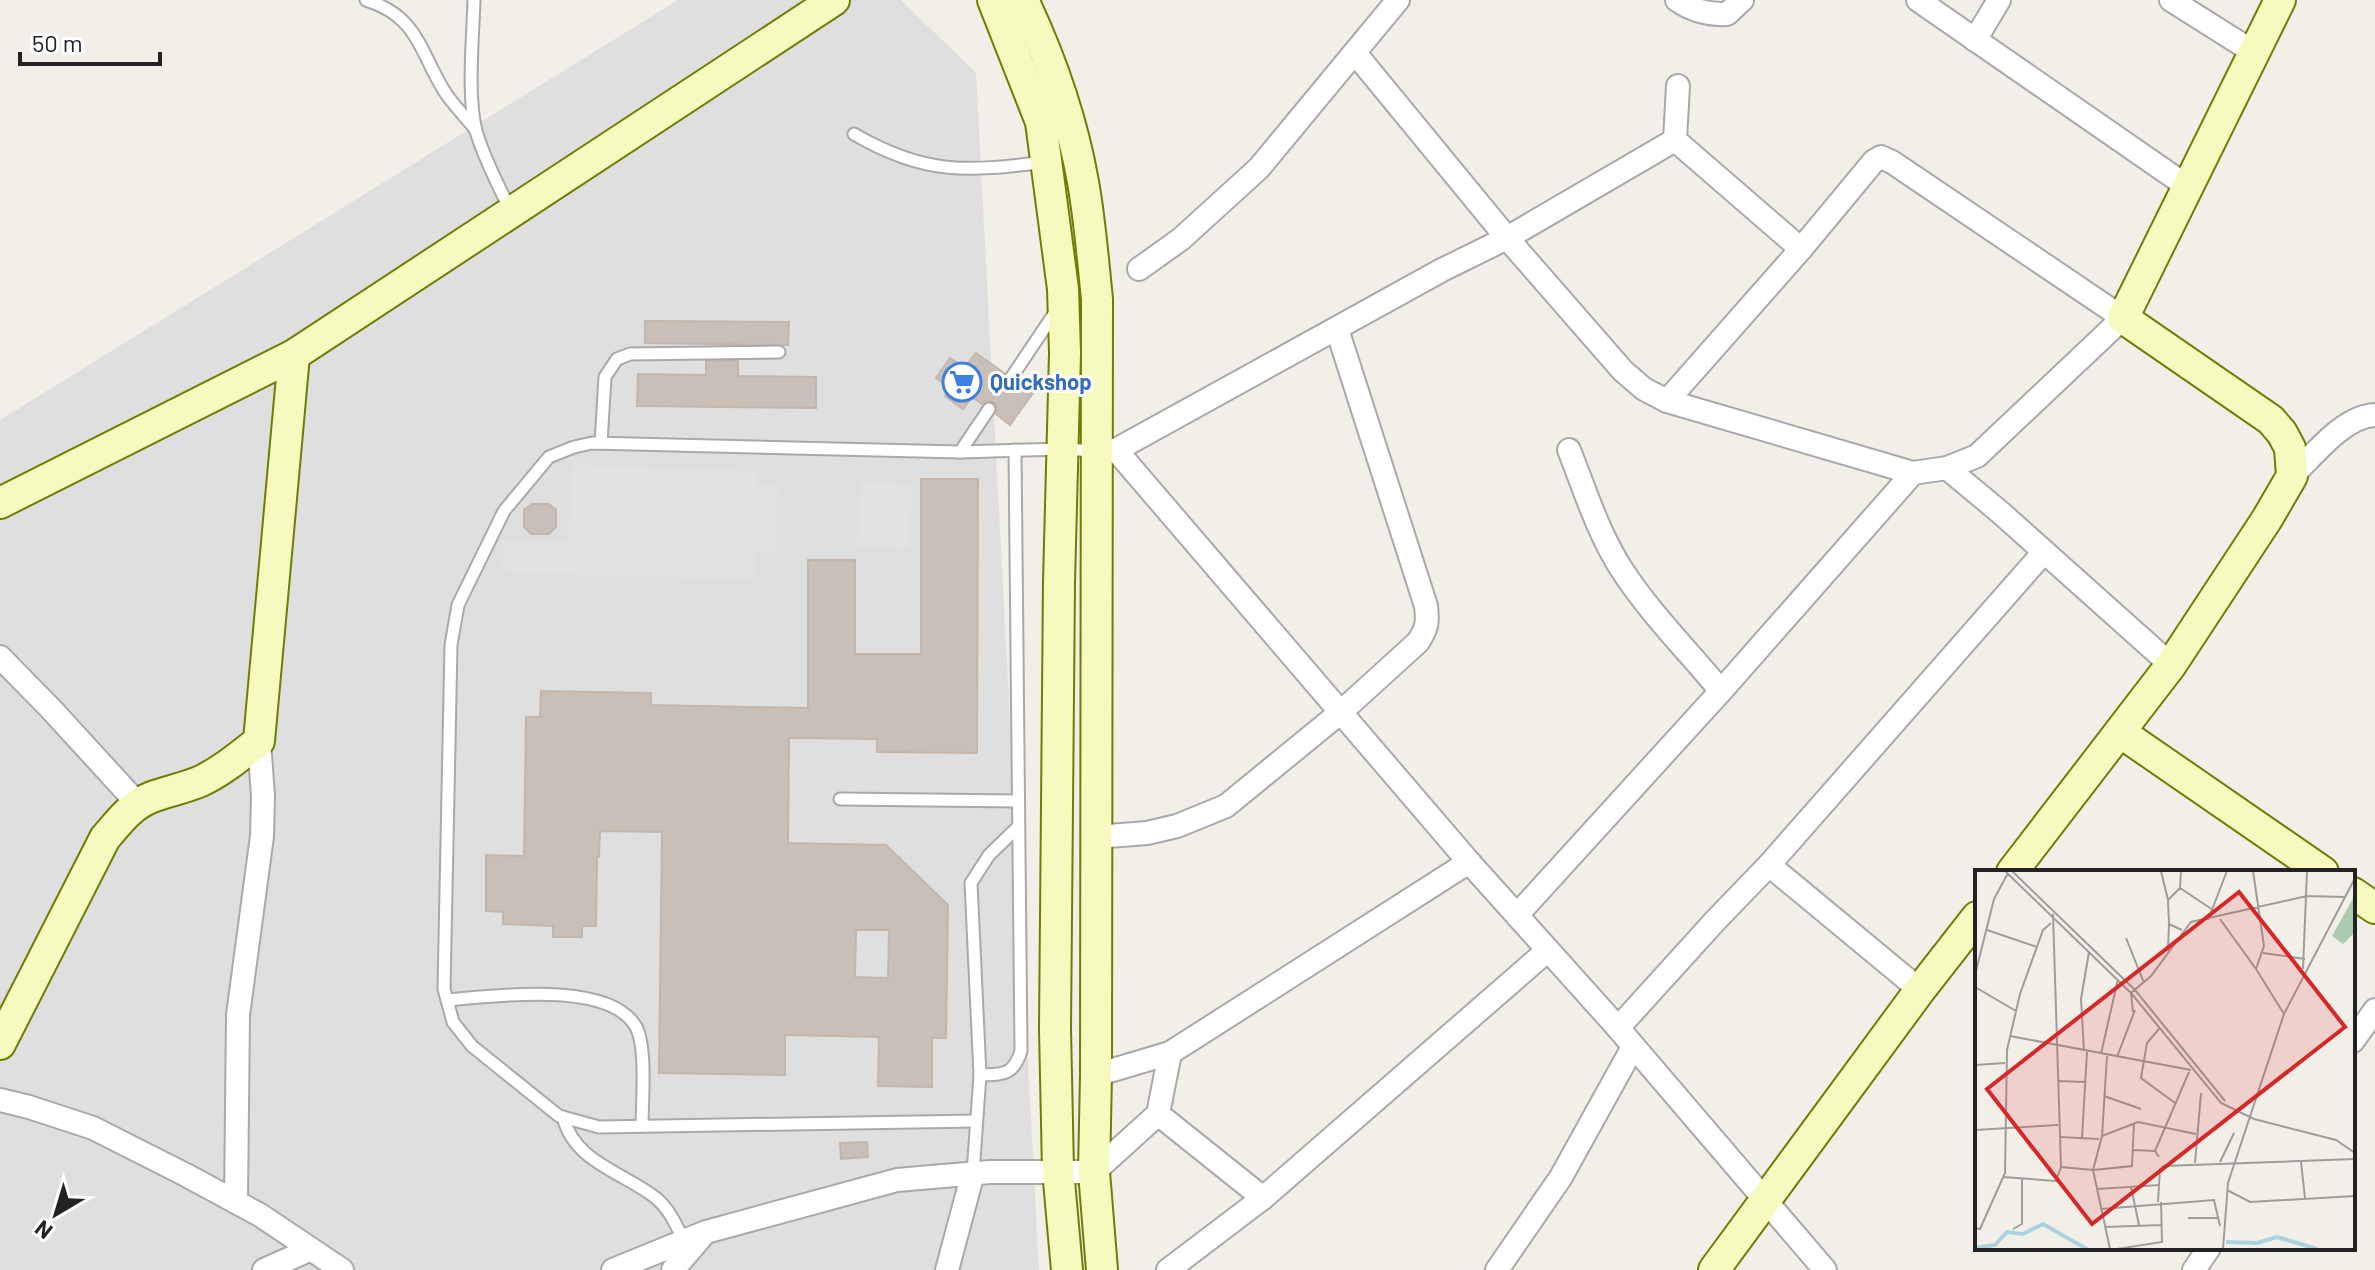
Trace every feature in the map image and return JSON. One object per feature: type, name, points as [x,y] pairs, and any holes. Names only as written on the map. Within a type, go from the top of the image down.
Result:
[{"type":"street","points":[[0,514],[14,497],[294,355],[834,0]]},
{"type":"street","points":[[1139,269],[1181,239],[1259,168],[1398,0]]},
{"type":"street","points":[[1677,0],[1689,8],[1712,15],[1727,14],[1742,0]]},
{"type":"street","points":[[1918,0],[2188,187]]},
{"type":"street","points":[[1975,40],[1999,0]]},
{"type":"street","points":[[2171,0],[2255,53]]},
{"type":"street","points":[[1355,53],[1507,238],[1623,371],[1644,389],[1667,401],[1913,473],[1947,468],[1977,456],[2123,318],[2280,0]]},
{"type":"street","points":[[1008,1],[1041,122],[1064,301],[1055,997],[1058,1170],[1067,1270]]},
{"type":"street","points":[[1008,1],[1040,35],[1070,123],[1084,183],[1097,299],[1106,450],[1096,837],[1094,1172],[1102,1270]]},
{"type":"street","points":[[1675,140],[1678,86]]},
{"type":"street","points":[[1106,450],[1507,238],[1675,140]]},
{"type":"street","points":[[1675,140],[1801,249]]},
{"type":"street","points":[[1667,401],[1874,161],[1885,157],[2271,420],[2290,448],[2292,476]]},
{"type":"street","points":[[1096,837],[1147,833],[1177,826],[1226,806],[1341,712],[1418,642],[1428,623],[1426,606],[1337,329]]},
{"type":"street","points":[[236,1202],[238,1015],[262,836],[259,741],[294,355]]},
{"type":"street","points":[[2014,870],[2171,665],[2292,476],[2345,426],[2355,419],[2375,415]]},
{"type":"street","points":[[1106,450],[1341,712],[1825,1270]]},
{"type":"street","points":[[1569,450],[1602,535],[1621,568],[1721,691]]},
{"type":"street","points":[[1947,468],[2171,665]]},
{"type":"street","points":[[1517,915],[1721,691],[1913,473]]},
{"type":"street","points":[[1618,1028],[1769,865],[2044,552]]},
{"type":"street","points":[[0,657],[138,804]]},
{"type":"street","points":[[2120,732],[2320,870]]},
{"type":"street","points":[[0,1044],[105,838],[124,815],[151,797],[201,781],[227,766],[259,741]]},
{"type":"street","points":[[1096,1075],[1170,1053],[1469,862]]},
{"type":"street","points":[[1769,865],[1920,990]]},
{"type":"street","points":[[2355,894],[2375,908]]},
{"type":"street","points":[[1714,1270],[1975,920]]},
{"type":"street","points":[[1168,1270],[1263,1198],[1548,950]]},
{"type":"street","points":[[2355,1038],[2375,1010]]},
{"type":"street","points":[[1497,1270],[1561,1177],[1633,1047]]},
{"type":"street","points":[[613,1270],[706,1232],[897,1180],[973,1173],[1094,1172],[1158,1114],[1170,1053]]},
{"type":"street","points":[[0,1100],[93,1128],[260,1215],[342,1270]]},
{"type":"street","points":[[1158,1114],[1263,1198]]},
{"type":"street","points":[[947,1270],[973,1173]]},
{"type":"street","points":[[673,1270],[706,1232]]},
{"type":"street","points":[[264,1270],[309,1250]]},
{"type":"street","points":[[2194,1270],[2208,1250]]},
{"type":"lane","points":[[366,0],[379,4],[415,33],[444,91],[476,129]]},
{"type":"lane","points":[[474,0],[471,79],[476,129],[511,212]]},
{"type":"lane","points":[[854,134],[881,150],[955,169],[1045,162]]},
{"type":"lane","points":[[1011,378],[1064,301]]},
{"type":"lane","points":[[601,443],[605,377],[617,359],[630,354],[779,352]]},
{"type":"lane","points":[[960,452],[989,409]]},
{"type":"lane","points":[[976,1121],[599,1127],[563,1117],[525,1091],[472,1046],[453,1022],[444,989],[451,645],[458,605],[504,511],[530,477],[549,457],[592,443],[960,452],[1106,450]]},
{"type":"lane","points":[[980,1075],[1006,1074],[1016,1064],[1021,1051],[1015,450]]},
{"type":"lane","points":[[840,799],[1018,801]]},
{"type":"lane","points":[[973,1173],[980,1075],[971,883],[989,855],[1018,827]]},
{"type":"lane","points":[[447,1000],[527,994],[588,998],[621,1012],[636,1027],[642,1050],[642,1126]]},
{"type":"lane","points":[[563,1117],[567,1133],[585,1153],[608,1171],[655,1198],[669,1211],[684,1241]]},
{"type":"shaded area","points":[[678,0],[901,0],[976,73],[1039,1270],[0,1270],[0,420]]},
{"type":"shaded area","points":[[571,465],[757,471],[757,485],[778,485],[775,552],[755,552],[754,580],[502,572],[503,540],[569,542]]},
{"type":"shaded area","points":[[860,482],[912,484],[909,549],[857,547]]},
{"type":"building","points":[[645,321],[789,322],[788,345],[645,343]]},
{"type":"building","points":[[976,353],[1004,373],[1006,385],[1018,383],[1033,393],[1010,425],[996,414],[997,406],[993,402],[982,404],[972,397],[963,409],[945,396],[950,388],[936,378],[950,358],[964,368]]},
{"type":"building","points":[[706,361],[738,361],[738,376],[816,377],[816,408],[637,406],[638,374],[706,375]]},
{"type":"building","points":[[921,479],[978,479],[977,753],[877,752],[877,739],[789,738],[788,843],[886,845],[948,905],[946,1038],[932,1038],[932,1087],[878,1086],[879,1037],[785,1035],[785,1075],[659,1073],[662,832],[600,831],[596,926],[582,926],[582,937],[553,937],[553,926],[503,924],[503,912],[486,911],[486,855],[524,856],[526,717],[540,717],[541,691],[651,693],[651,705],[808,708],[808,560],[855,560],[855,654],[921,654]],"holes":[[[856,930],[889,930],[888,978],[855,977]]]},
{"type":"building","points":[[532,504],[549,504],[556,510],[556,527],[549,534],[531,534],[524,527],[524,510]]},
{"type":"building","points":[[867,1142],[868,1157],[841,1159],[840,1143]]},
{"type":"place","name":"Quickshop","points":[[962,382]]}]
